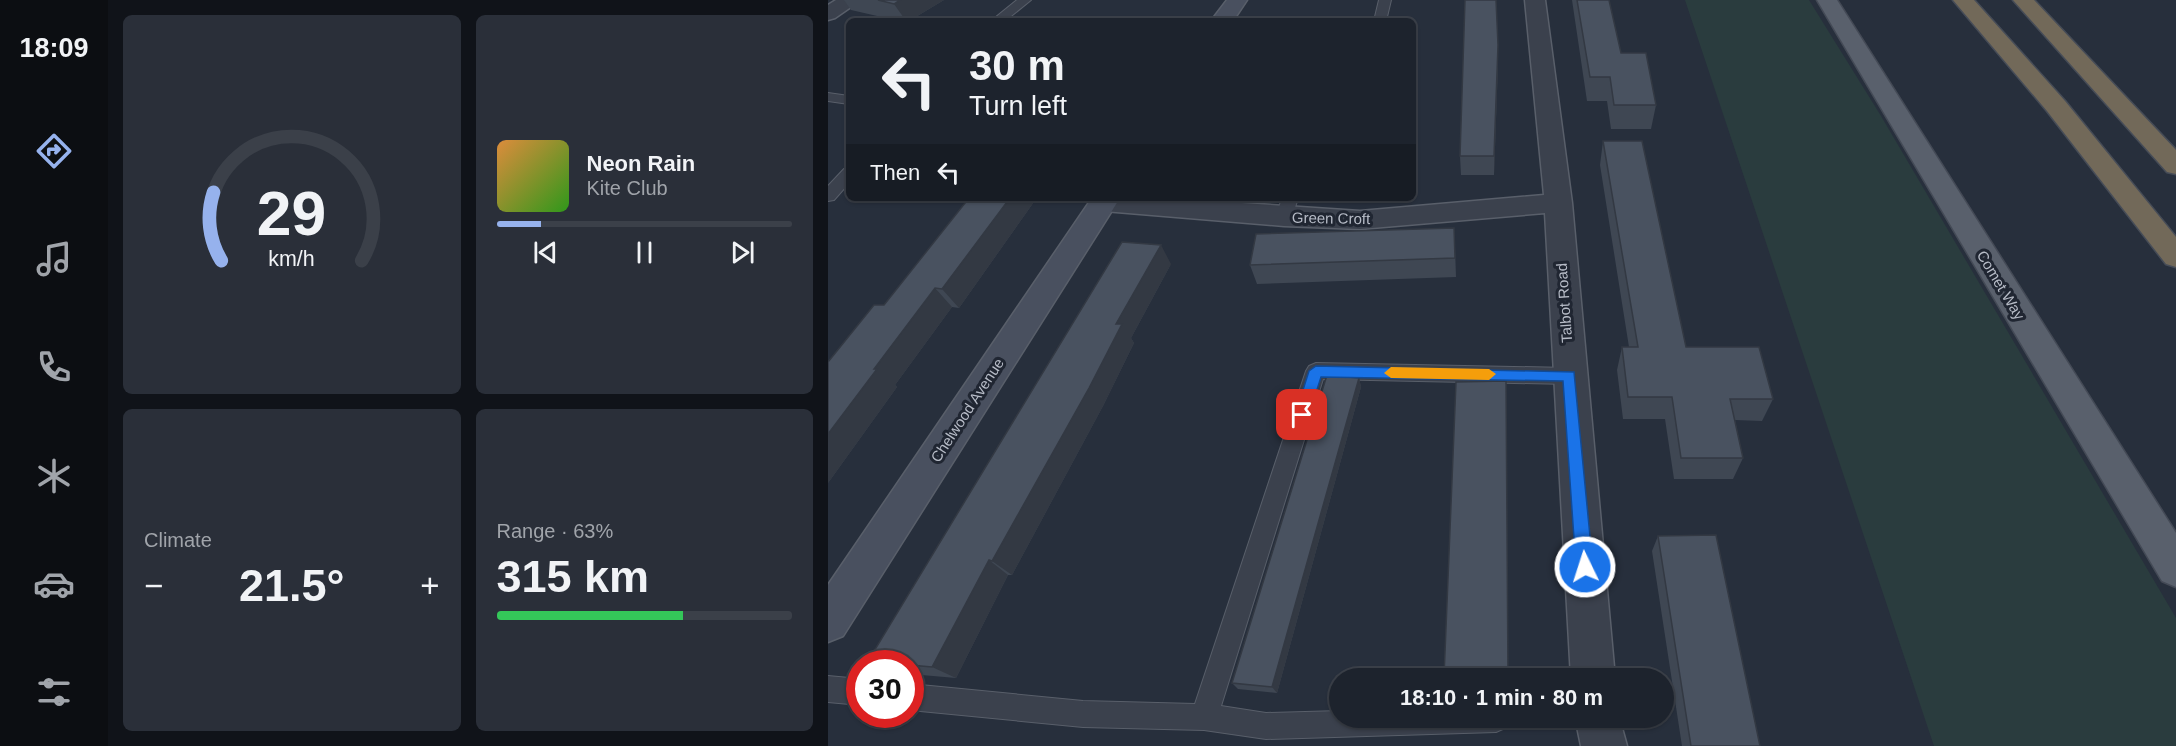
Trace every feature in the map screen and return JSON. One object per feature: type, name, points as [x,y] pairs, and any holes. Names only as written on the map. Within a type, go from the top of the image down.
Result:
[{"type":"highway","points":[[1963,0],[2056,106],[2176,257]]},
{"type":"highway","points":[[2023,0],[2176,166]]},
{"type":"main road","name":"Comet Way","points":[[1827,0],[2176,568]]},
{"type":"street","points":[[828,14],[851,0]]},
{"type":"street","points":[[1224,18],[1237,0]]},
{"type":"street","name":"Talbot Road","points":[[1535,0],[1558,203],[1592,668]]},
{"type":"street","name":"Chelwood Avenue","points":[[828,621],[1104,201]]},
{"type":"street","name":"Green Croft","points":[[1131,201],[1287,207],[1360,220],[1558,203]]},
{"type":"street","points":[[1600,728],[1604,746]]},
{"type":"lane","points":[[1001,18],[1025,0]]},
{"type":"lane","points":[[1381,18],[1384,0]]},
{"type":"lane","points":[[828,97],[846,100]]},
{"type":"lane","points":[[828,196],[846,176]]},
{"type":"lane","points":[[1204,717],[1316,371],[1569,376]]},
{"type":"lane","points":[[828,689],[846,691]]},
{"type":"lane","points":[[924,698],[1083,714],[1204,717],[1266,726],[1329,724]]},
{"type":"shaded area","points":[[1685,0],[1809,0],[1881,116],[2176,618],[2176,746],[1934,746]]},
{"type":"building","points":[[878,0],[900,0],[894,4]]},
{"type":"building","points":[[1465,0],[1496,0],[1498,45],[1494,156],[1460,156]]},
{"type":"building","points":[[1577,0],[1609,0],[1621,53],[1646,53],[1656,105],[1614,105],[1610,77],[1590,77]]},
{"type":"building","points":[[1603,141],[1642,141],[1686,347],[1759,347],[1773,399],[1730,399],[1743,458],[1681,458],[1672,397],[1628,397],[1622,347],[1638,347]]},
{"type":"building","points":[[967,201],[1008,201],[942,289],[935,288],[828,434],[828,362],[874,305],[884,305]]},
{"type":"building","points":[[1454,228],[1455,258],[1250,265],[1256,234]]},
{"type":"building","points":[[1122,242],[1161,245],[1116,324],[1122,324],[1089,388],[992,561],[989,560],[932,667],[924,666],[924,650],[875,650]]},
{"type":"building","points":[[1327,375],[1359,378],[1272,687],[1232,683]]},
{"type":"building","points":[[1506,381],[1508,668],[1444,668],[1456,382]]},
{"type":"building","points":[[1716,535],[1760,746],[1691,746],[1658,536]]},
{"type":"slow traffic","points":[[1391,373],[1489,374]]},
{"type":"route","points":[[1302,415],[1316,371],[1569,376],[1585,567]]}]
